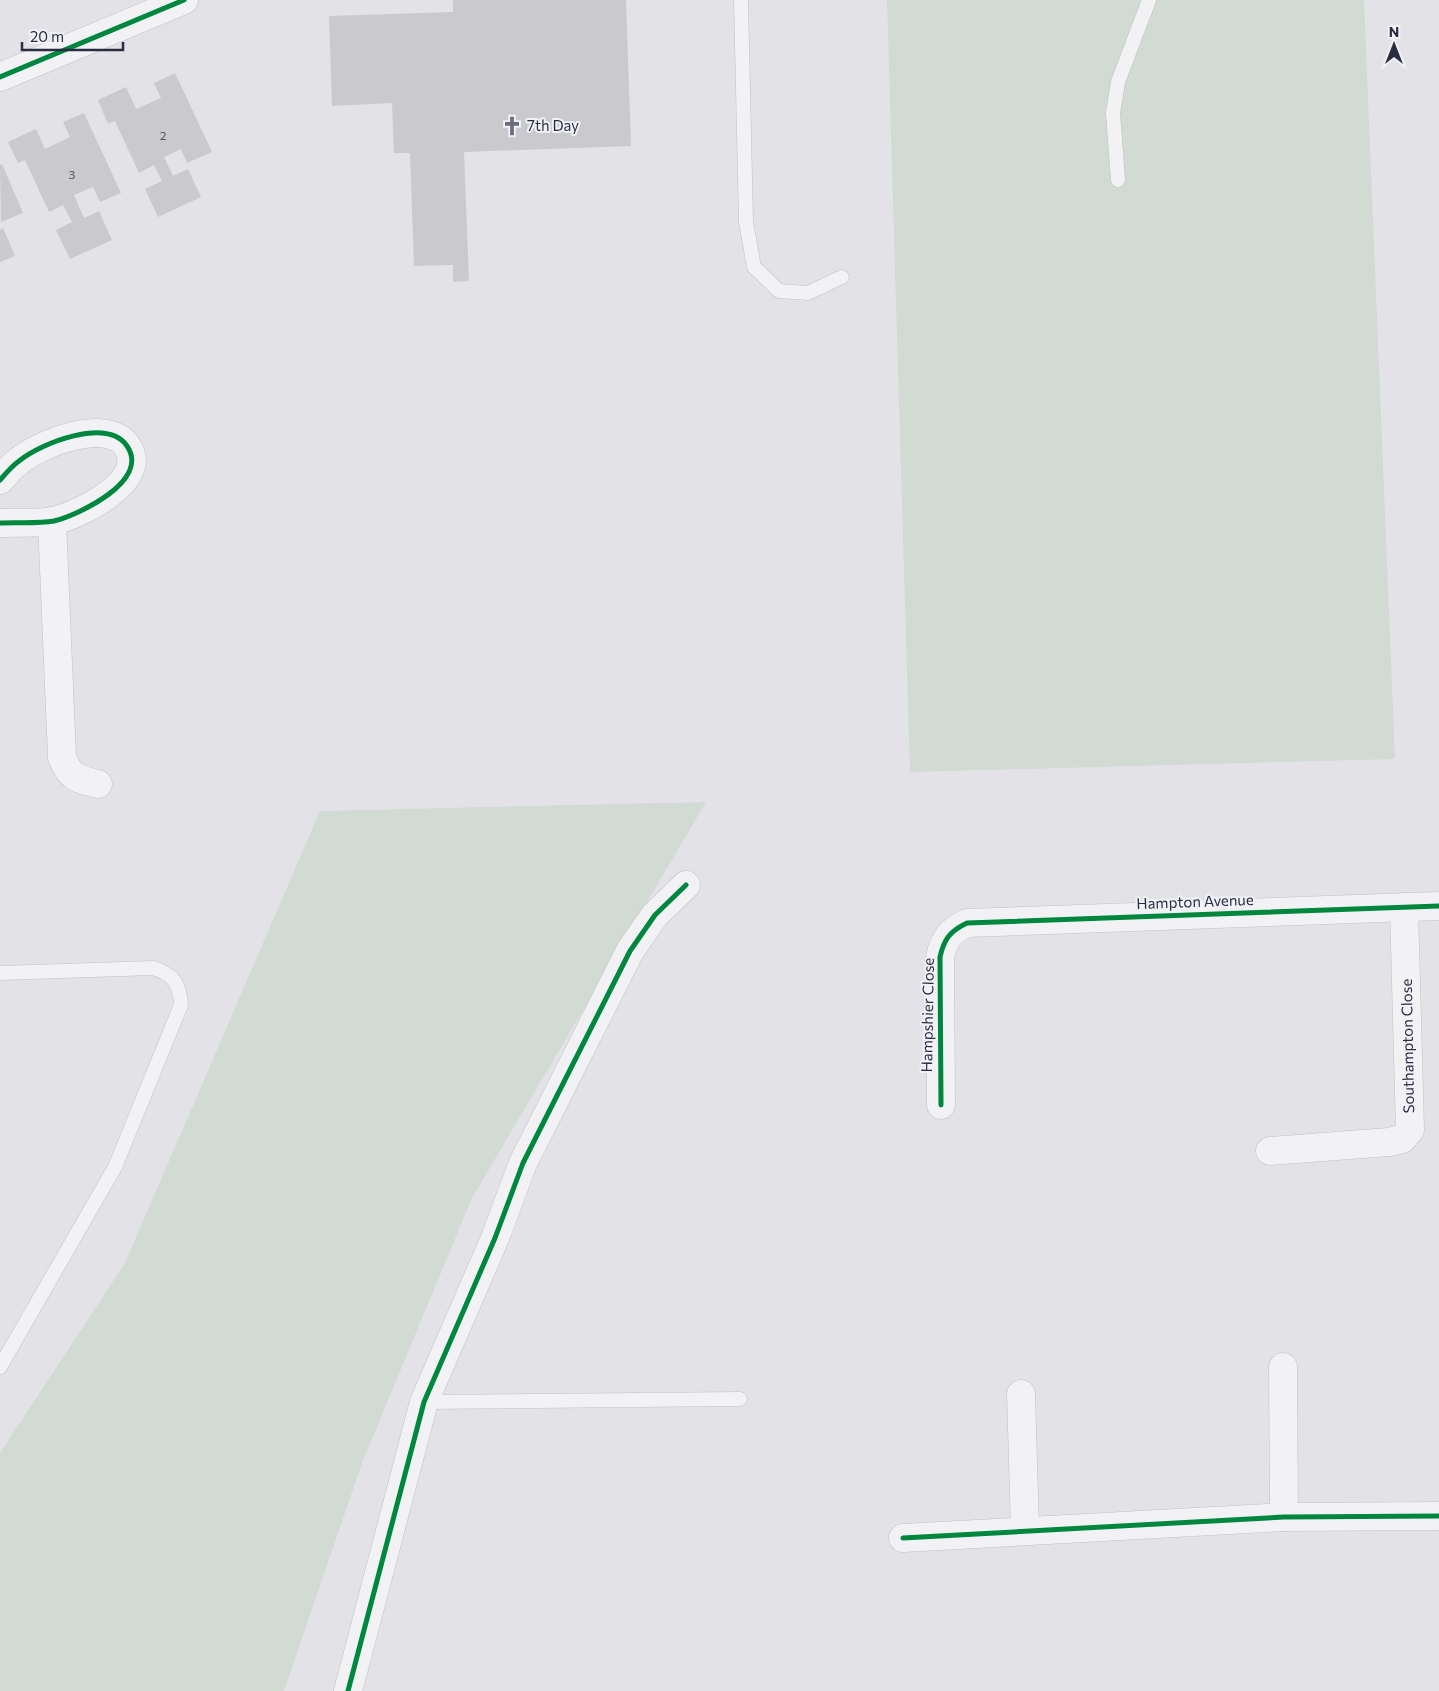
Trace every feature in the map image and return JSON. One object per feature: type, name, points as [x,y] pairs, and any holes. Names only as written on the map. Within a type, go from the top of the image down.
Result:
[{"type":"street","points":[[0,77],[184,0]]},
{"type":"street","points":[[0,480],[20,460],[49,444],[76,435],[101,432],[114,435],[128,447],[131,456],[131,466],[124,479],[108,495],[79,513],[52,521],[0,523]]},
{"type":"street","points":[[52,521],[62,757],[66,768],[74,778],[98,784]]},
{"type":"street","points":[[348,1691],[424,1402],[496,1238],[523,1163],[630,951],[655,915],[686,885]]},
{"type":"street","name":"Hampton Avenue","points":[[954,930],[967,923],[983,921],[1439,906]]},
{"type":"street","name":"Southampton Close","points":[[1270,1151],[1389,1142],[1402,1139],[1410,1130],[1404,907]]},
{"type":"street","name":"Hampshier Close","points":[[941,1105],[940,957],[944,941],[954,930]]},
{"type":"street","points":[[1283,1368],[1284,1517]]},
{"type":"street","points":[[1021,1394],[1025,1529]]},
{"type":"street","points":[[902,1538],[1025,1529],[1284,1517],[1439,1516]]},
{"type":"lane","points":[[741,0],[746,222],[754,267],[779,291],[808,293],[842,277]]},
{"type":"lane","points":[[1118,180],[1113,113],[1118,82],[1149,0]]},
{"type":"lane","points":[[0,973],[153,968],[165,972],[177,981],[181,993],[181,1006],[115,1167],[0,1367]]},
{"type":"lane","points":[[424,1402],[740,1399]]},
{"type":"shaded area","points":[[887,0],[1364,0],[1395,759],[910,772]]},
{"type":"shaded area","points":[[706,802],[472,1198],[362,1463],[284,1691],[0,1691],[0,1453],[125,1263],[320,811]]},
{"type":"building","name":"7th Day","points":[[453,0],[626,0],[631,146],[464,152],[469,281],[453,282],[453,265],[414,266],[410,153],[394,153],[392,103],[332,106],[329,16],[453,12]]},
{"type":"building","points":[[175,73],[212,152],[187,163],[181,149],[164,157],[173,176],[188,169],[201,197],[158,217],[145,189],[162,181],[154,165],[139,173],[115,121],[108,124],[98,100],[126,87],[136,109],[161,98],[154,83]]},
{"type":"building","points":[[84,113],[121,193],[100,202],[93,187],[74,195],[84,218],[99,211],[112,240],[70,259],[56,230],[72,222],[63,205],[49,212],[25,160],[18,163],[8,142],[36,129],[45,149],[70,137],[63,122]]},
{"type":"building","points":[[2,164],[23,213],[1,222],[0,165]]},
{"type":"building","points":[[3,228],[15,256],[0,262],[0,230]]},
{"type":"cycle path","points":[[0,77],[184,0]]},
{"type":"cycle path","points":[[0,480],[16,463],[42,447],[74,436],[90,433],[105,434],[118,438],[127,446],[132,459],[129,472],[121,484],[109,494],[79,512],[54,521],[0,523]]},
{"type":"cycle path","points":[[348,1691],[424,1402],[495,1238],[523,1163],[630,951],[655,915],[686,885]]},
{"type":"cycle path","points":[[941,1105],[940,957],[949,936],[956,929],[967,923],[1439,906]]},
{"type":"cycle path","points":[[903,1538],[1284,1517],[1439,1516]]},
{"type":"place","name":"7th Day","points":[[512,126]]}]
